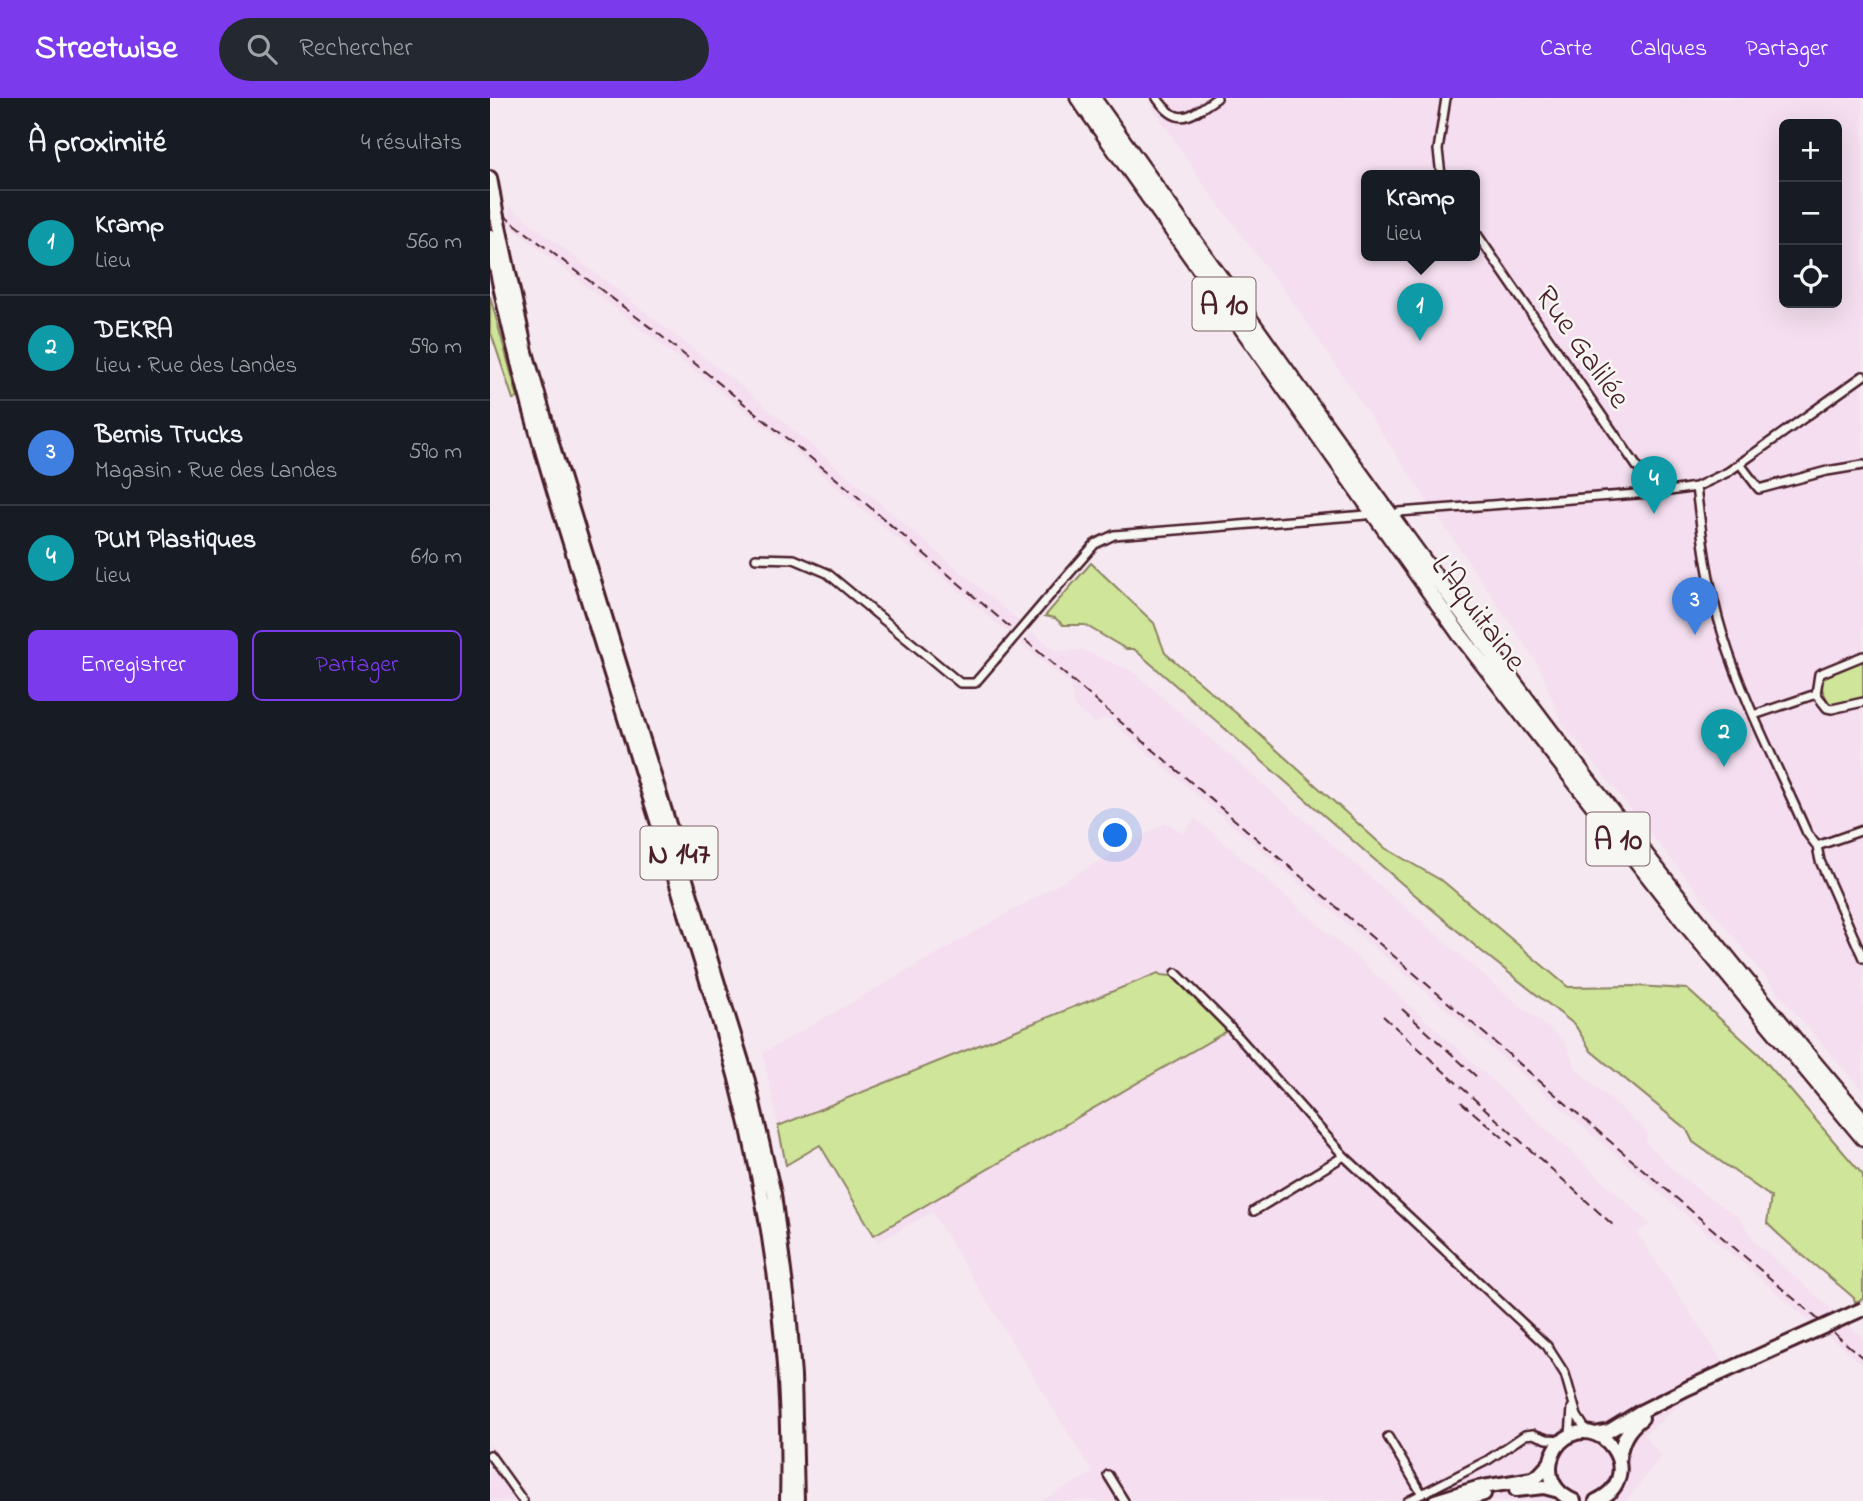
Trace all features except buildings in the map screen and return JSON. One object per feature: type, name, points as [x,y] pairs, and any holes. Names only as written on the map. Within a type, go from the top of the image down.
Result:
[{"type":"highway","name":"L'Aquitaine","points":[[1077,98],[1460,635],[1688,927],[1863,1139]]},
{"type":"highway","name":"L'Aquitaine","points":[[1093,98],[1521,694],[1698,920],[1863,1120]]},
{"type":"main road","name":"N 147","points":[[490,178],[526,352],[748,1082],[774,1194],[789,1310],[794,1376],[788,1499]]},
{"type":"main road","name":"N 147","points":[[490,236],[518,363],[551,481],[720,1023],[746,1120],[778,1304],[785,1395],[788,1499]]},
{"type":"main road","points":[[1435,1501],[1477,1488],[1532,1479],[1551,1461],[1556,1448],[1567,1438],[1609,1431],[1666,1399],[1863,1309]]},
{"type":"main road","points":[[1600,1500],[1610,1492],[1619,1476],[1622,1440],[1627,1431],[1666,1399]]},
{"type":"main road","points":[[1591,1433],[1605,1439],[1619,1458]]},
{"type":"main road","points":[[1551,1461],[1553,1483],[1559,1492]]},
{"type":"main road","points":[[1461,1501],[1539,1487],[1559,1492],[1573,1501]]},
{"type":"street","points":[[1157,98],[1170,114],[1183,117],[1217,98]]},
{"type":"street","points":[[1440,170],[1438,150],[1446,98]]},
{"type":"street","name":"Rue Galilée","points":[[1480,239],[1640,471],[1647,493]]},
{"type":"street","points":[[1399,512],[1696,487],[1715,480],[1740,464],[1863,376]]},
{"type":"street","points":[[1740,464],[1759,489],[1827,471],[1863,465]]},
{"type":"street","points":[[1696,487],[1703,547],[1718,618],[1739,682],[1807,833],[1817,846],[1820,861],[1863,958]]},
{"type":"street","points":[[756,558],[794,559],[827,573],[960,683],[975,683],[1095,544],[1114,535],[1366,514]]},
{"type":"street","points":[[1816,694],[1819,674],[1863,656]]},
{"type":"street","points":[[1754,715],[1816,694]]},
{"type":"street","points":[[1816,694],[1832,709],[1863,702]]},
{"type":"street","points":[[1817,846],[1863,830]]},
{"type":"street","points":[[1176,973],[1225,1022],[1344,1156],[1547,1346],[1565,1374],[1579,1421],[1591,1433]]},
{"type":"street","points":[[1254,1211],[1344,1156]]},
{"type":"street","points":[[1408,1501],[1488,1460],[1522,1436],[1533,1434],[1567,1438],[1573,1400]]},
{"type":"street","points":[[1538,1436],[1551,1461]]},
{"type":"street","points":[[1388,1437],[1422,1494]]},
{"type":"street","points":[[490,1455],[523,1501]]},
{"type":"street","points":[[1108,1475],[1124,1501]]},
{"type":"shaded area","points":[[1147,98],[1863,98],[1863,1091],[1789,1006],[1562,723],[1540,667],[1295,305],[1206,188]]},
{"type":"shaded area","points":[[510,207],[747,391],[1019,621],[1009,633],[766,427],[507,224]]},
{"type":"shaded area","points":[[1032,632],[1056,652],[1082,650],[1133,672],[1497,987],[1564,1041],[1577,1070],[1647,1132],[1646,1143],[1674,1171],[1739,1217],[1757,1244],[1835,1312],[1812,1323],[1106,717],[1094,723],[1074,706],[1070,684],[1022,644]]},
{"type":"shaded area","points":[[1195,818],[1364,964],[1650,1224],[1637,1233],[1732,1376],[1687,1399],[1644,1435],[1661,1456],[1626,1501],[1041,1501],[1093,1473],[932,1212],[878,1242],[820,1145],[786,1165],[763,1053],[1166,823],[1183,833]]},
{"type":"shaded area","points":[[1848,1325],[1863,1337],[1863,1365],[1827,1334]]},
{"type":"shaded area","points":[[490,1444],[530,1501],[490,1501]]},
{"type":"green space","points":[[490,296],[518,398],[513,399],[490,330]]},
{"type":"green space","points":[[1091,563],[1154,623],[1165,653],[1236,713],[1385,848],[1444,882],[1568,987],[1636,986],[1687,989],[1760,1055],[1863,1175],[1863,1299],[1855,1302],[1854,1298],[1767,1223],[1771,1197],[1693,1142],[1687,1130],[1591,1051],[1575,1025],[1400,882],[1134,649],[1126,649],[1085,625],[1063,625],[1055,618],[1045,616]]},
{"type":"green space","points":[[1863,660],[1863,699],[1830,706],[1820,685],[1822,676]]},
{"type":"green space","points":[[1158,973],[1172,976],[1227,1031],[874,1235],[820,1145],[786,1165],[778,1126]]},
{"type":"railway","points":[[490,205],[655,331],[844,485],[1863,1358]]},
{"type":"railway","points":[[1402,1009],[1478,1078]]},
{"type":"railway","points":[[1383,1016],[1614,1226]]},
{"type":"railway","points":[[1461,1102],[1513,1146]]},
{"type":"place","name":"Kramp","points":[[1420,341]]},
{"type":"place","name":"PUM Plastiques","points":[[1654,514]]},
{"type":"place","name":"Bernis Trucks","points":[[1695,635]]},
{"type":"place","name":"DEKRA","points":[[1724,767]]}]
